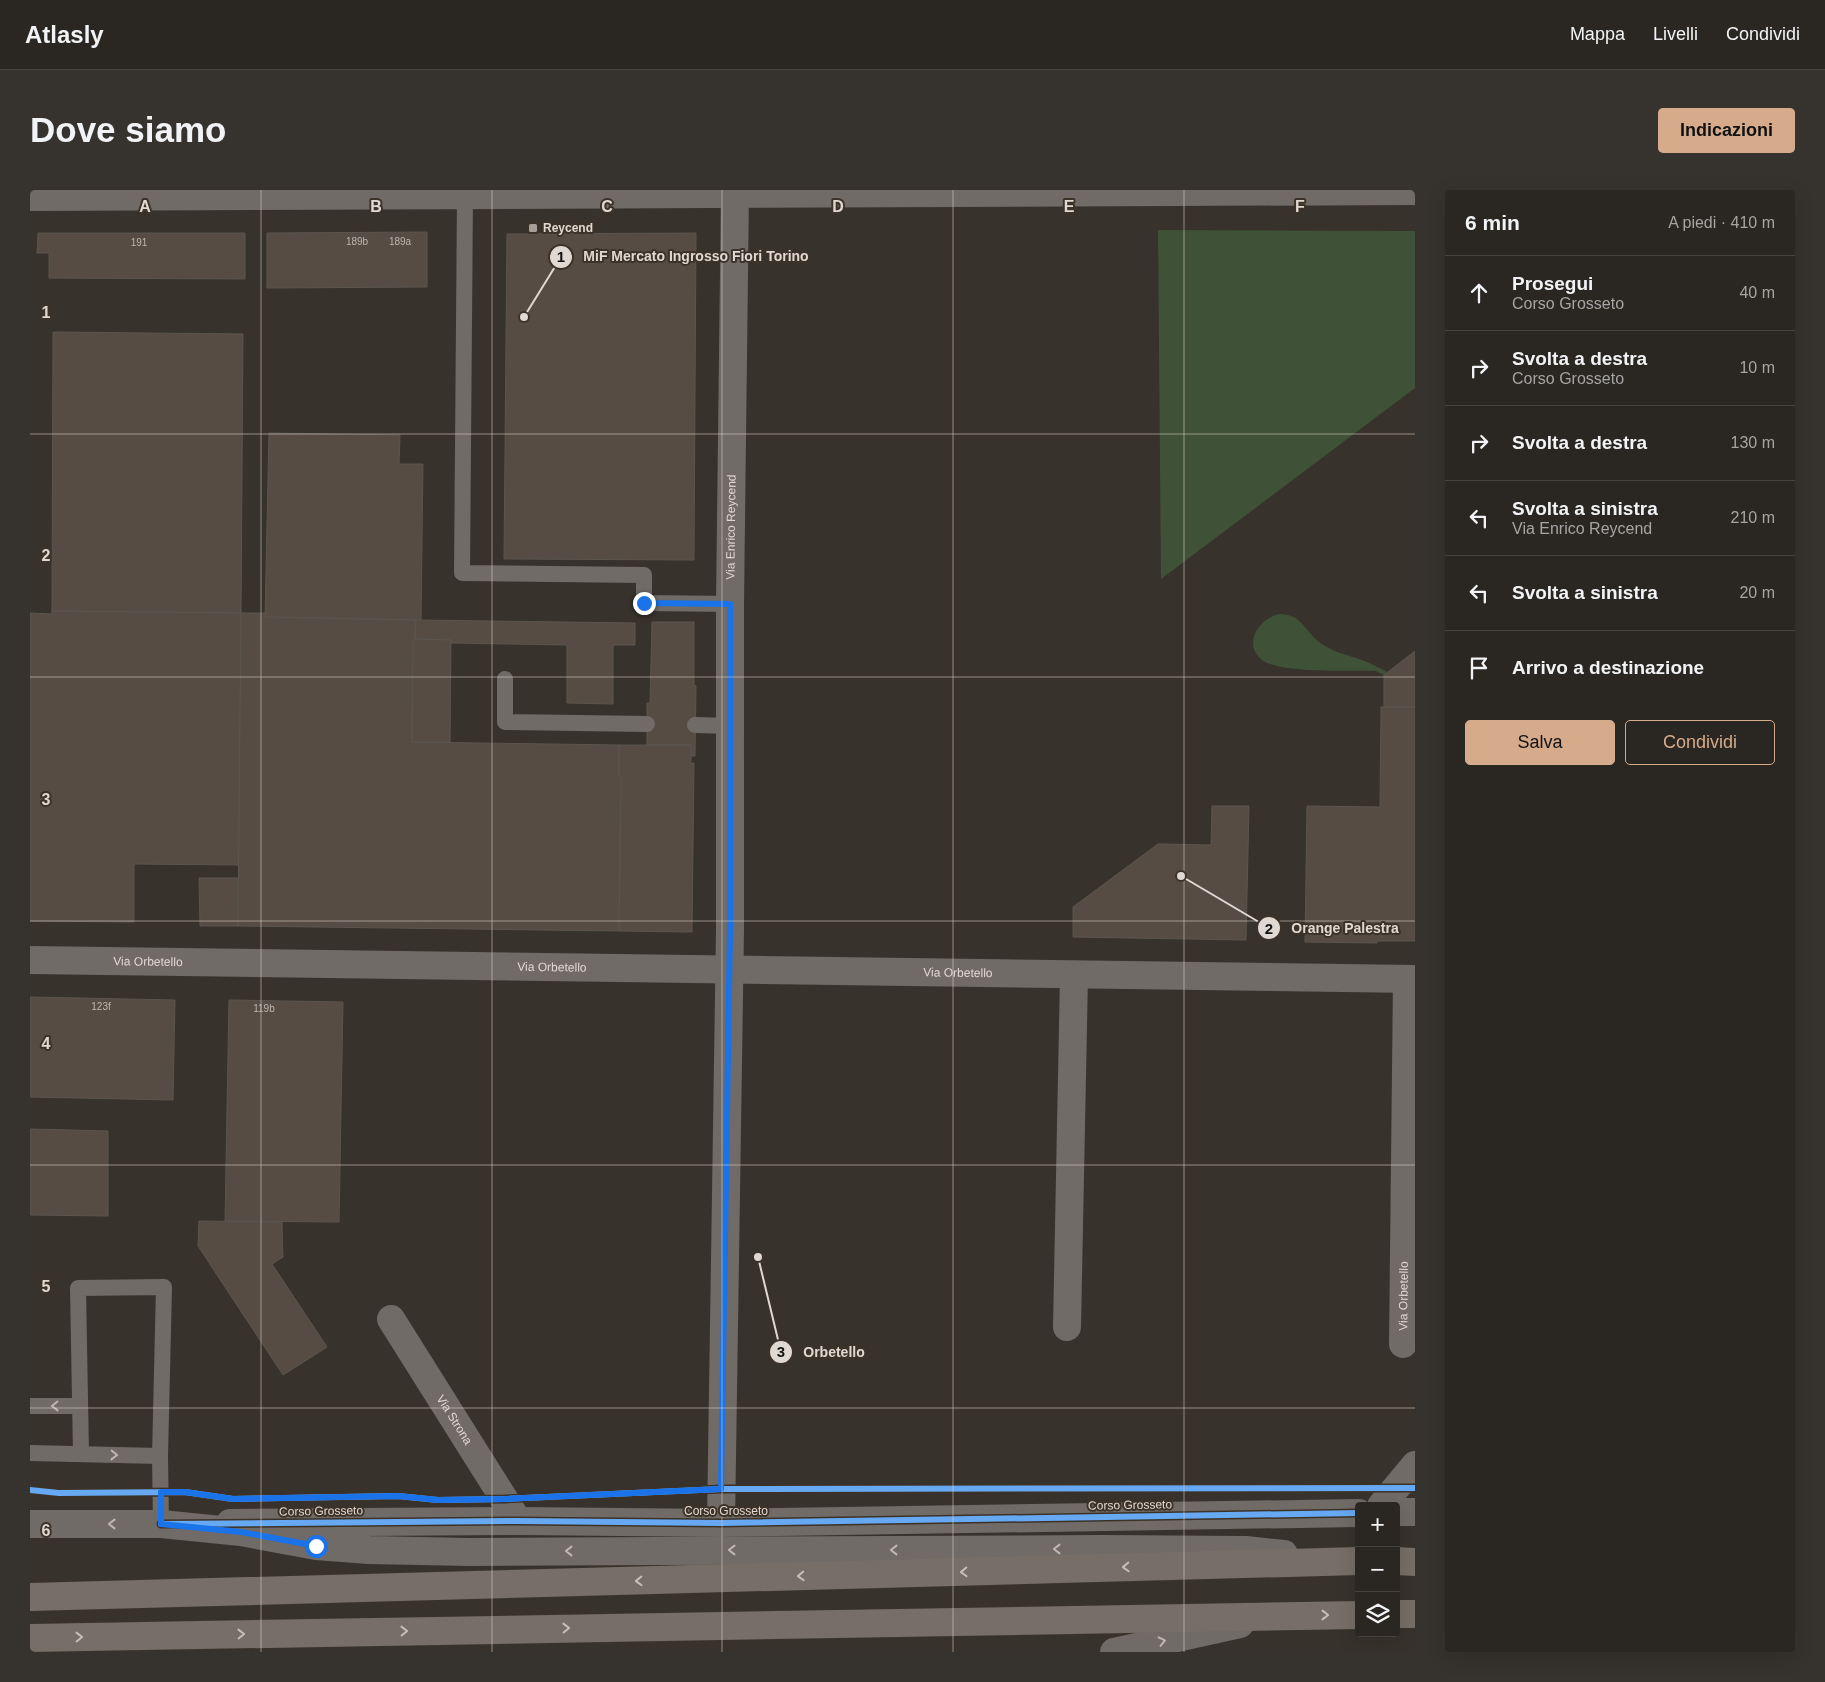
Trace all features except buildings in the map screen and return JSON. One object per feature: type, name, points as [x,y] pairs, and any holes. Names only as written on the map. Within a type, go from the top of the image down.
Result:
[{"type":"main road","name":"Corso Grosseto","points":[[30,1598],[1354,1561]]},
{"type":"main road","points":[[1400,1561],[1415,1562]]},
{"type":"main road","points":[[30,1638],[1355,1614]]},
{"type":"main road","points":[[1400,1614],[1415,1614]]},
{"type":"street","points":[[30,197],[465,196],[735,192],[1415,191]]},
{"type":"street","name":"Via Enrico Reycend","points":[[721,1523],[729,969],[730,604],[735,192]]},
{"type":"street","name":"Via Orbetello","points":[[30,960],[1411,979],[1403,1344]]},
{"type":"street","points":[[1068,1327],[1074,974]]},
{"type":"street","name":"Via Strona","points":[[391,1319],[518,1521]]},
{"type":"street","points":[[1384,1502],[1415,1465]]},
{"type":"street","points":[[1400,1512],[1415,1512]]},
{"type":"street","name":"Corso Grosseto","points":[[30,1524],[518,1521],[721,1523],[1355,1513]]},
{"type":"street","name":"Corso Grosseto","points":[[161,1524],[241,1532],[316,1546],[369,1550],[470,1552],[1236,1550],[1354,1561]]},
{"type":"street","points":[[1114,1652],[1204,1631],[1292,1615]]},
{"type":"lane","points":[[465,196],[462,573],[644,576],[644,603],[730,604]]},
{"type":"lane","points":[[505,679],[505,722],[647,724]]},
{"type":"lane","points":[[695,725],[730,726]]},
{"type":"lane","points":[[81,1454],[78,1288],[164,1287],[160,1456],[161,1524]]},
{"type":"lane","points":[[30,1406],[80,1406]]},
{"type":"lane","points":[[30,1453],[160,1456]]},
{"type":"green space","points":[[1158,230],[1415,231],[1415,388],[1161,579]]},
{"type":"green space","points":[[1279,614],[1298,620],[1316,639],[1327,647],[1365,661],[1387,672],[1384,675],[1376,671],[1299,669],[1271,664],[1262,660],[1256,654],[1253,640],[1265,621]]},
{"type":"cycle path","points":[[30,1490],[59,1493],[185,1492],[233,1499],[398,1496],[438,1500],[505,1499],[721,1489],[1415,1488]]},
{"type":"cycle path","points":[[161,1524],[518,1521],[721,1523],[1355,1513]]},
{"type":"place","name":"Reycend","points":[[533,228]]},
{"type":"place","name":"MiF Mercato Ingrosso Fiori Torino","points":[[524,317]]},
{"type":"place","name":"Orange Palestra","points":[[1181,876]]},
{"type":"place","name":"Orbetello","points":[[758,1257]]},
{"type":"route","points":[[316,1546],[241,1532],[161,1524],[161,1492],[185,1492],[233,1499],[398,1496],[438,1500],[505,1499],[721,1489],[730,930],[730,604],[644,603]]}]
